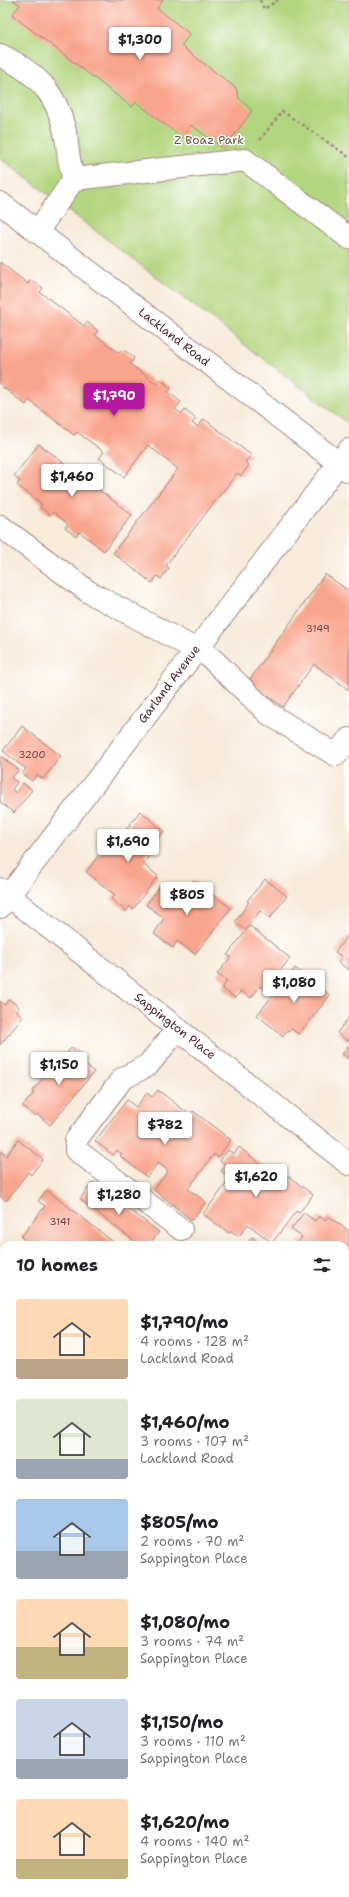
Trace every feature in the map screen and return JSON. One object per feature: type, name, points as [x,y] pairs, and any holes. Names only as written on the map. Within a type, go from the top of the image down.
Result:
[{"type":"street","points":[[0,55],[35,75],[50,93],[58,108],[64,128],[68,162],[74,179]]},
{"type":"street","points":[[37,232],[74,179],[245,160],[349,238]]},
{"type":"street","name":"Lackland Road","points":[[0,203],[346,461]]},
{"type":"street","name":"Garland Avenue","points":[[3,897],[196,649],[346,461]]},
{"type":"street","points":[[0,526],[89,592],[210,657],[269,714],[336,755],[349,739]]},
{"type":"street","name":"Sappington Place","points":[[3,897],[178,1029],[349,1164]]},
{"type":"street","points":[[178,1029],[148,1065],[122,1079],[76,1140],[75,1145],[76,1150],[181,1229]]},
{"type":"path","points":[[260,0],[264,9],[278,0]]},
{"type":"path","points":[[245,160],[282,111],[349,156]]},
{"type":"green space","name":"Z Boaz Park","points":[[0,0],[349,0],[349,424],[0,158]]},
{"type":"building","points":[[13,0],[163,0],[157,8],[190,34],[181,46],[236,88],[239,98],[252,111],[224,149],[191,125],[182,138],[136,102],[132,107],[12,15],[20,5]]},
{"type":"building","points":[[0,262],[28,284],[31,280],[43,288],[40,292],[84,326],[87,322],[98,331],[95,335],[119,353],[123,349],[134,358],[130,364],[157,384],[160,379],[171,388],[168,392],[181,402],[175,409],[182,414],[185,410],[196,419],[192,423],[198,427],[204,419],[251,455],[245,462],[249,465],[241,476],[237,473],[166,565],[169,568],[161,579],[157,576],[152,583],[113,553],[178,469],[148,445],[124,477],[99,458],[104,452],[77,432],[74,435],[29,400],[26,405],[0,385]]},
{"type":"building","points":[[39,444],[132,515],[104,551],[80,532],[76,536],[65,528],[68,524],[53,512],[50,515],[40,507],[42,504],[17,485],[20,481],[14,476]]},
{"type":"building","points":[[325,574],[349,591],[349,690],[314,664],[283,707],[248,682]]},
{"type":"building","points":[[22,726],[61,756],[43,779],[37,775],[32,781],[22,774],[26,769],[3,751]]},
{"type":"building","points":[[0,756],[19,770],[11,778],[17,782],[12,790],[16,793],[23,783],[32,790],[14,813],[0,802]]},
{"type":"building","points":[[140,811],[164,831],[145,855],[148,858],[143,864],[158,876],[133,909],[130,906],[126,911],[111,899],[115,895],[86,872],[111,839],[116,843]]},
{"type":"building","points":[[265,879],[287,896],[270,918],[260,911],[245,930],[235,922],[249,902],[247,901]]},
{"type":"building","points":[[193,881],[231,908],[195,954],[177,941],[173,948],[154,934],[164,918],[146,905],[161,884],[180,898]]},
{"type":"building","points":[[250,926],[290,958],[264,989],[260,986],[251,998],[241,991],[235,998],[222,988],[227,981],[217,974],[231,957],[227,955]]},
{"type":"building","points":[[349,934],[349,970],[338,962],[342,957],[335,952]]},
{"type":"building","points":[[295,968],[330,995],[299,1034],[291,1029],[289,1031],[287,1030],[283,1036],[257,1015]]},
{"type":"building","points":[[9,999],[19,1007],[16,1011],[23,1017],[0,1045],[0,1001],[5,1005]]},
{"type":"building","points":[[349,1017],[349,1042],[337,1033]]},
{"type":"building","points":[[349,1045],[349,1059],[342,1054]]},
{"type":"building","points":[[72,1047],[87,1059],[83,1063],[94,1072],[50,1125],[37,1114],[35,1116],[23,1106],[34,1093],[32,1092],[55,1062],[57,1064]]},
{"type":"building","points":[[158,1090],[190,1115],[193,1111],[231,1140],[218,1157],[214,1154],[188,1189],[206,1202],[192,1220],[154,1190],[168,1171],[161,1165],[158,1163],[147,1177],[120,1156],[122,1154],[117,1150],[113,1155],[95,1141],[127,1100],[136,1107],[147,1093],[152,1097]]},
{"type":"building","points":[[18,1140],[43,1159],[31,1175],[28,1172],[6,1201],[0,1196],[0,1151],[6,1156]]},
{"type":"building","points":[[239,1147],[271,1172],[275,1166],[313,1195],[299,1213],[296,1211],[274,1241],[269,1241],[248,1224],[239,1236],[231,1231],[229,1233],[203,1214],[227,1183],[234,1189],[236,1186],[239,1189],[241,1186],[221,1171],[226,1165],[220,1161],[228,1150],[234,1154]]},
{"type":"building","points":[[93,1182],[159,1232],[152,1241],[134,1241],[80,1199]]},
{"type":"building","points":[[47,1190],[112,1241],[26,1241],[21,1237],[45,1206],[38,1201]]},
{"type":"building","points":[[304,1213],[315,1221],[319,1216],[325,1220],[328,1216],[349,1231],[349,1241],[299,1241],[302,1237],[291,1229]]},
{"type":"building","points":[[252,1237],[258,1241],[249,1241]]}]
